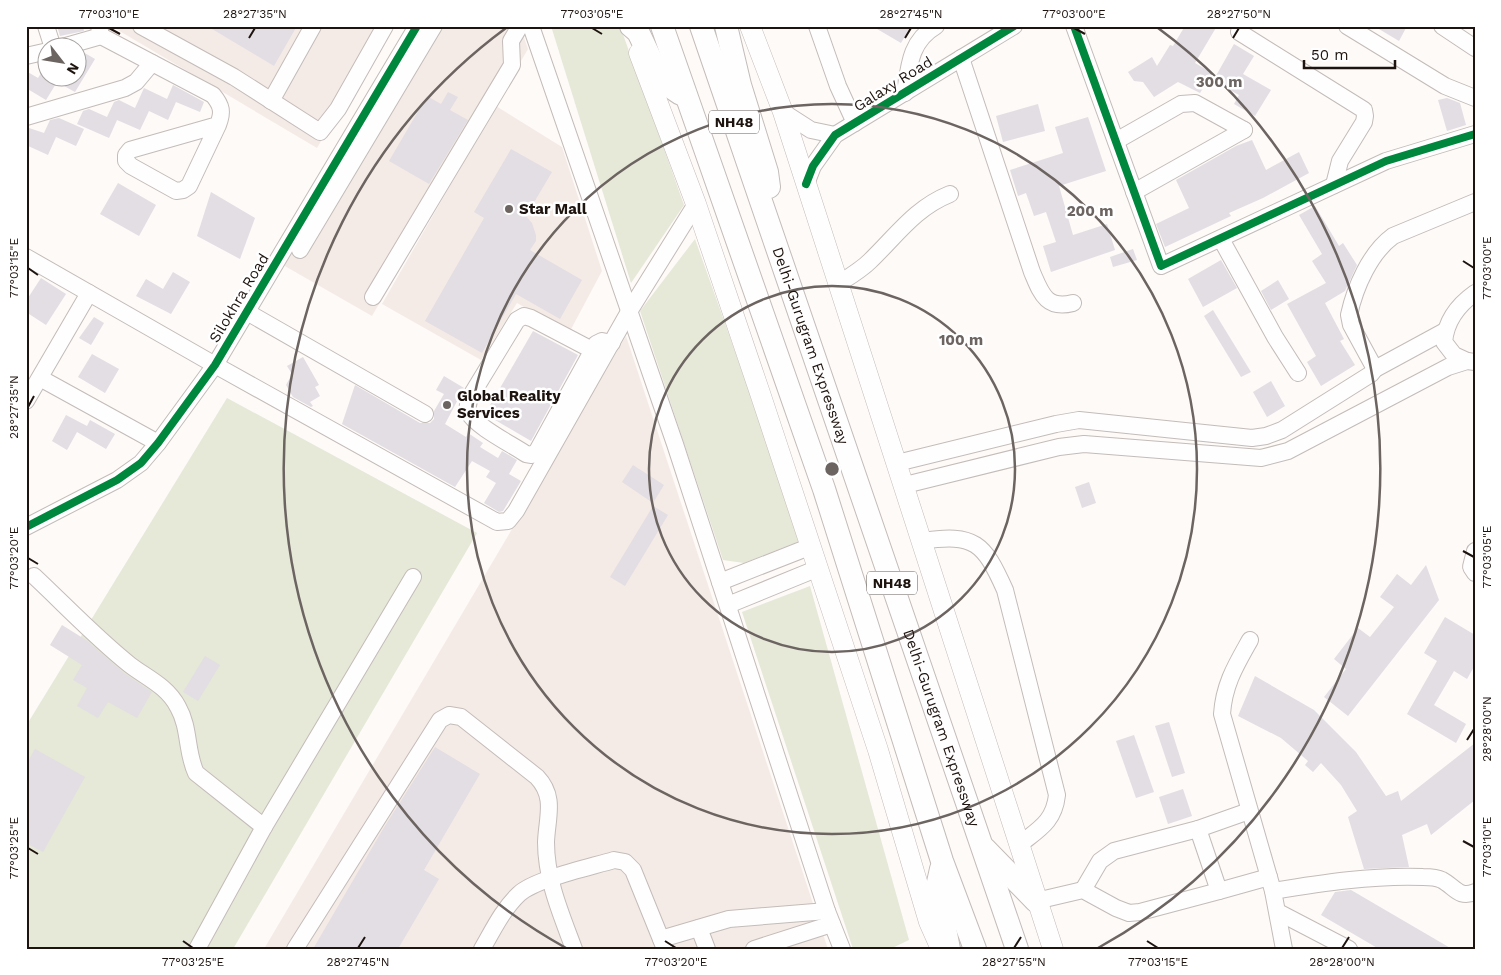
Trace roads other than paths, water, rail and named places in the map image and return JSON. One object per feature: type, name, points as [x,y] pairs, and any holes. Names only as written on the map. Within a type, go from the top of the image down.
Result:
[{"type":"highway","points":[[630,26],[638,32],[662,79],[676,93],[686,96]]},
{"type":"highway","name":"NH48","points":[[662,26],[824,489],[942,861],[975,949]]},
{"type":"highway","name":"Delhi-Gurugram Expressway","points":[[701,26],[1017,949]]},
{"type":"highway","points":[[726,26],[740,85],[768,172],[767,217]]},
{"type":"highway","points":[[981,844],[1036,901]]},
{"type":"highway","points":[[942,861],[937,887],[949,949]]},
{"type":"main road","points":[[630,26],[696,204],[809,548],[878,750],[929,922],[940,949]]},
{"type":"main road","points":[[750,26],[783,112],[898,463],[1036,901],[1053,949]]},
{"type":"street","points":[[46,26],[50,38]]},
{"type":"street","points":[[140,26],[234,77],[320,132],[346,146]]},
{"type":"street","points":[[271,100],[313,26]]},
{"type":"street","points":[[320,132],[338,109],[385,26]]},
{"type":"street","name":"Silokhra Road","points":[[26,527],[117,480],[141,463],[158,444],[215,366],[417,26]]},
{"type":"street","points":[[300,250],[434,26]]},
{"type":"street","points":[[373,297],[512,65],[508,33],[520,26]]},
{"type":"street","points":[[531,26],[630,310],[829,918],[842,949]]},
{"type":"street","points":[[817,26],[838,86],[857,122]]},
{"type":"street","points":[[824,26],[857,122]]},
{"type":"street","points":[[905,93],[912,50],[919,40],[936,26]]},
{"type":"street","name":"Galaxy Road","points":[[806,184],[813,166],[835,135],[1014,26]]},
{"type":"street","points":[[1346,26],[1445,86],[1475,98]]},
{"type":"street","points":[[1442,26],[1475,48]]},
{"type":"street","points":[[1079,28],[1116,141],[1161,266],[1386,161],[1475,134]]},
{"type":"street","points":[[83,38],[100,31],[152,63],[213,95],[221,105],[222,114],[218,125],[189,186],[183,190],[176,191],[131,166],[126,161],[126,154],[136,147],[218,125]]},
{"type":"street","points":[[1239,32],[1364,110],[1366,116],[1364,122],[1340,161],[1334,185]]},
{"type":"street","points":[[961,58],[1041,294],[1050,302],[1060,306],[1072,303]]},
{"type":"street","points":[[26,117],[113,92],[136,82],[152,63]]},
{"type":"street","points":[[1116,141],[1181,104],[1188,102],[1244,130],[1134,192]]},
{"type":"street","points":[[783,112],[811,130],[835,135]]},
{"type":"street","points":[[838,284],[869,262],[921,209],[932,201],[950,194]]},
{"type":"street","points":[[1375,369],[1351,325],[1349,315],[1373,255],[1394,236],[1475,202]]},
{"type":"street","points":[[26,257],[215,366],[497,522],[508,521],[516,511],[630,310],[696,204]]},
{"type":"street","points":[[1221,238],[1275,337],[1298,373]]},
{"type":"street","points":[[26,401],[89,293]]},
{"type":"street","points":[[1471,362],[1454,355],[1444,342],[1445,331],[1452,316],[1475,293]]},
{"type":"street","points":[[247,312],[425,414]]},
{"type":"street","points":[[592,350],[524,316],[517,320],[472,394],[468,404],[469,413],[490,430],[526,454],[532,455],[537,451],[592,350],[602,341],[612,343]]},
{"type":"street","points":[[898,463],[1043,427],[1079,420],[1252,438],[1266,436],[1290,424],[1371,374],[1375,369],[1445,331]]},
{"type":"street","points":[[905,485],[1049,449],[1084,444],[1261,458],[1288,450],[1448,367],[1471,362]]},
{"type":"street","points":[[40,378],[158,444]]},
{"type":"street","points":[[1043,427],[1049,449]]},
{"type":"street","points":[[1219,454],[1221,435]]},
{"type":"street","points":[[922,541],[943,538],[972,542],[984,550],[993,563],[1004,590],[1057,796],[1055,811],[1044,826],[1019,845]]},
{"type":"street","points":[[720,582],[809,548]]},
{"type":"street","points":[[1475,551],[1471,566],[1475,573]]},
{"type":"street","points":[[728,605],[816,569]]},
{"type":"street","points":[[34,576],[130,665],[168,691],[178,706],[186,724],[190,762],[196,773],[264,827]]},
{"type":"street","points":[[197,949],[264,827],[413,577]]},
{"type":"street","points":[[1250,640],[1234,668],[1224,693],[1222,714],[1271,884],[1284,949]]},
{"type":"street","points":[[295,949],[440,720],[449,714],[461,717],[538,777],[546,787],[550,803],[546,843],[550,880],[574,949]]},
{"type":"street","points":[[1083,890],[1100,861],[1114,851],[1198,829],[1249,811]]},
{"type":"street","points":[[1198,829],[1219,891]]},
{"type":"street","points":[[482,949],[505,910],[520,893],[538,883],[614,860],[626,862],[633,870],[663,944],[699,928],[728,919],[755,915],[829,918]]},
{"type":"street","points":[[1036,901],[1083,890],[1129,913],[1140,912],[1219,891],[1271,884],[1422,877],[1438,879],[1460,894],[1466,895],[1475,892]]},
{"type":"street","points":[[1278,912],[1349,949]]},
{"type":"street","points":[[754,949],[829,918]]},
{"type":"street","points":[[699,928],[707,949]]},
{"type":"place","name":"Star Mall","points":[[509,209]]},
{"type":"place","name":"Global Reality Services","points":[[447,405]]}]
